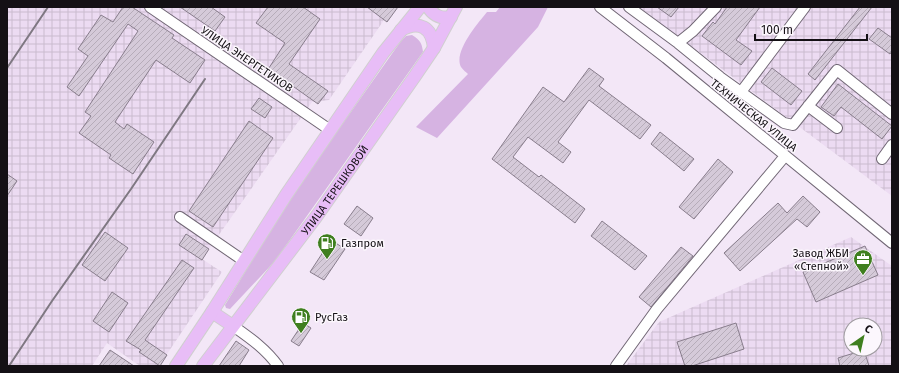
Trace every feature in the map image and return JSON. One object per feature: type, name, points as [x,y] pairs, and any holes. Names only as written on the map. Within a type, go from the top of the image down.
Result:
[{"type":"main road","points":[[176,366],[286,195],[330,130],[383,53],[420,7]]},
{"type":"main road","points":[[428,7],[433,13],[444,18],[453,12]]},
{"type":"main road","name":"УЛИЦА ТЕРЕШКОВОЙ","points":[[203,366],[316,216],[434,48],[453,12]]},
{"type":"main road","points":[[401,30],[408,26],[414,25],[426,29],[431,33],[434,48]]},
{"type":"main road","points":[[212,312],[233,326]]},
{"type":"street","name":"УЛИЦА ЭНЕРГЕТИКОВ","points":[[150,7],[330,130]]},
{"type":"street","name":"ТЕХНИЧЕСКАЯ УЛИЦА","points":[[600,7],[666,58],[892,243]]},
{"type":"street","points":[[629,7],[678,43],[720,77],[784,123],[793,125],[837,70],[892,114]]},
{"type":"street","points":[[678,43],[693,31],[716,7]]},
{"type":"street","points":[[741,92],[805,7]]},
{"type":"street","points":[[808,106],[837,128]]},
{"type":"street","points":[[882,159],[892,145]]},
{"type":"street","points":[[616,366],[657,309],[785,156]]},
{"type":"street","points":[[180,217],[244,261]]},
{"type":"street","points":[[233,326],[255,341],[271,356],[278,366]]},
{"type":"shaded area","points":[[7,7],[393,7],[329,100],[312,102],[202,259],[222,272],[159,366],[140,366],[107,343],[92,366],[7,366]]},
{"type":"shaded area","points":[[500,7],[548,7],[538,27],[437,138],[416,127],[468,74],[461,67],[459,61],[463,46],[487,12],[496,12]]},
{"type":"shaded area","points":[[639,7],[892,7],[892,196]]},
{"type":"shaded area","points":[[412,35],[420,42],[423,52],[275,261],[230,309],[226,308],[225,305],[290,198],[401,41],[406,36]]},
{"type":"shaded area","points":[[851,237],[892,266],[892,366],[626,366],[659,322]]},
{"type":"building","points":[[123,7],[132,7],[174,35],[172,38],[205,60],[190,83],[156,60],[115,122],[124,129],[127,124],[154,142],[133,174],[109,158],[111,155],[79,133],[91,116],[85,112],[138,31],[128,24],[79,96],[67,87],[88,56],[78,49],[101,15],[113,22]]},
{"type":"building","points":[[180,7],[211,7],[225,17],[215,31]]},
{"type":"building","points":[[268,7],[303,7],[320,19],[289,64],[328,91],[318,104],[280,77],[267,71],[285,43],[256,23]]},
{"type":"building","points":[[367,7],[398,7],[387,22]]},
{"type":"building","points":[[657,7],[679,7],[671,17]]},
{"type":"building","points":[[727,7],[760,7],[736,40],[752,51],[741,65],[702,36],[713,22],[715,24]]},
{"type":"building","points":[[860,7],[872,7],[815,80],[808,74]]},
{"type":"building","points":[[878,28],[892,38],[892,51],[890,54],[869,39]]},
{"type":"building","points":[[589,68],[604,79],[599,86],[651,125],[640,139],[589,100],[558,142],[571,152],[563,163],[528,137],[513,157],[539,177],[541,175],[585,209],[575,223],[492,159],[543,87],[564,102]]},
{"type":"building","points":[[772,68],[802,91],[791,105],[761,82]]},
{"type":"building","points":[[838,84],[892,126],[882,139],[841,107],[834,116],[821,107]]},
{"type":"building","points":[[259,98],[272,107],[265,118],[251,109]]},
{"type":"building","points":[[249,121],[273,138],[213,227],[189,211]]},
{"type":"building","points":[[660,132],[694,159],[684,171],[651,144]]},
{"type":"building","points":[[718,159],[733,172],[694,219],[679,207]]},
{"type":"building","points":[[7,174],[17,181],[7,196]]},
{"type":"building","points":[[803,196],[820,212],[807,227],[797,219],[740,271],[724,253],[778,203],[787,213]]},
{"type":"building","points":[[357,206],[373,218],[361,236],[344,224]]},
{"type":"building","points":[[602,221],[647,256],[635,270],[591,236]]},
{"type":"building","points":[[105,232],[128,248],[105,281],[82,265]]},
{"type":"building","points":[[186,234],[209,249],[202,260],[179,245]]},
{"type":"building","name":"Газпром","points":[[331,240],[345,249],[324,280],[310,272]]},
{"type":"building","points":[[865,246],[878,275],[816,302],[803,272]]},
{"type":"building","points":[[681,247],[693,256],[651,307],[639,297]]},
{"type":"building","points":[[182,260],[194,268],[145,340],[167,355],[160,366],[139,352],[141,350],[126,341]]},
{"type":"building","points":[[112,292],[128,303],[109,332],[93,321]]},
{"type":"building","name":"РусГаз","points":[[303,323],[311,328],[299,346],[291,341]]},
{"type":"building","points":[[736,323],[744,349],[692,366],[685,366],[677,342]]},
{"type":"building","points":[[236,341],[249,350],[239,366],[219,366]]},
{"type":"building","points":[[110,350],[134,366],[99,366]]},
{"type":"building","points":[[843,356],[866,357],[869,366],[840,366],[838,358]]},
{"type":"railway","points":[[7,68],[48,7]]},
{"type":"railway","points":[[9,366],[205,79]]},
{"type":"place","name":"Газпром","points":[[327,260]]},
{"type":"place","name":"Завод ЖБИ «Степной»","points":[[863,276]]},
{"type":"place","name":"РусГаз","points":[[301,334]]}]
